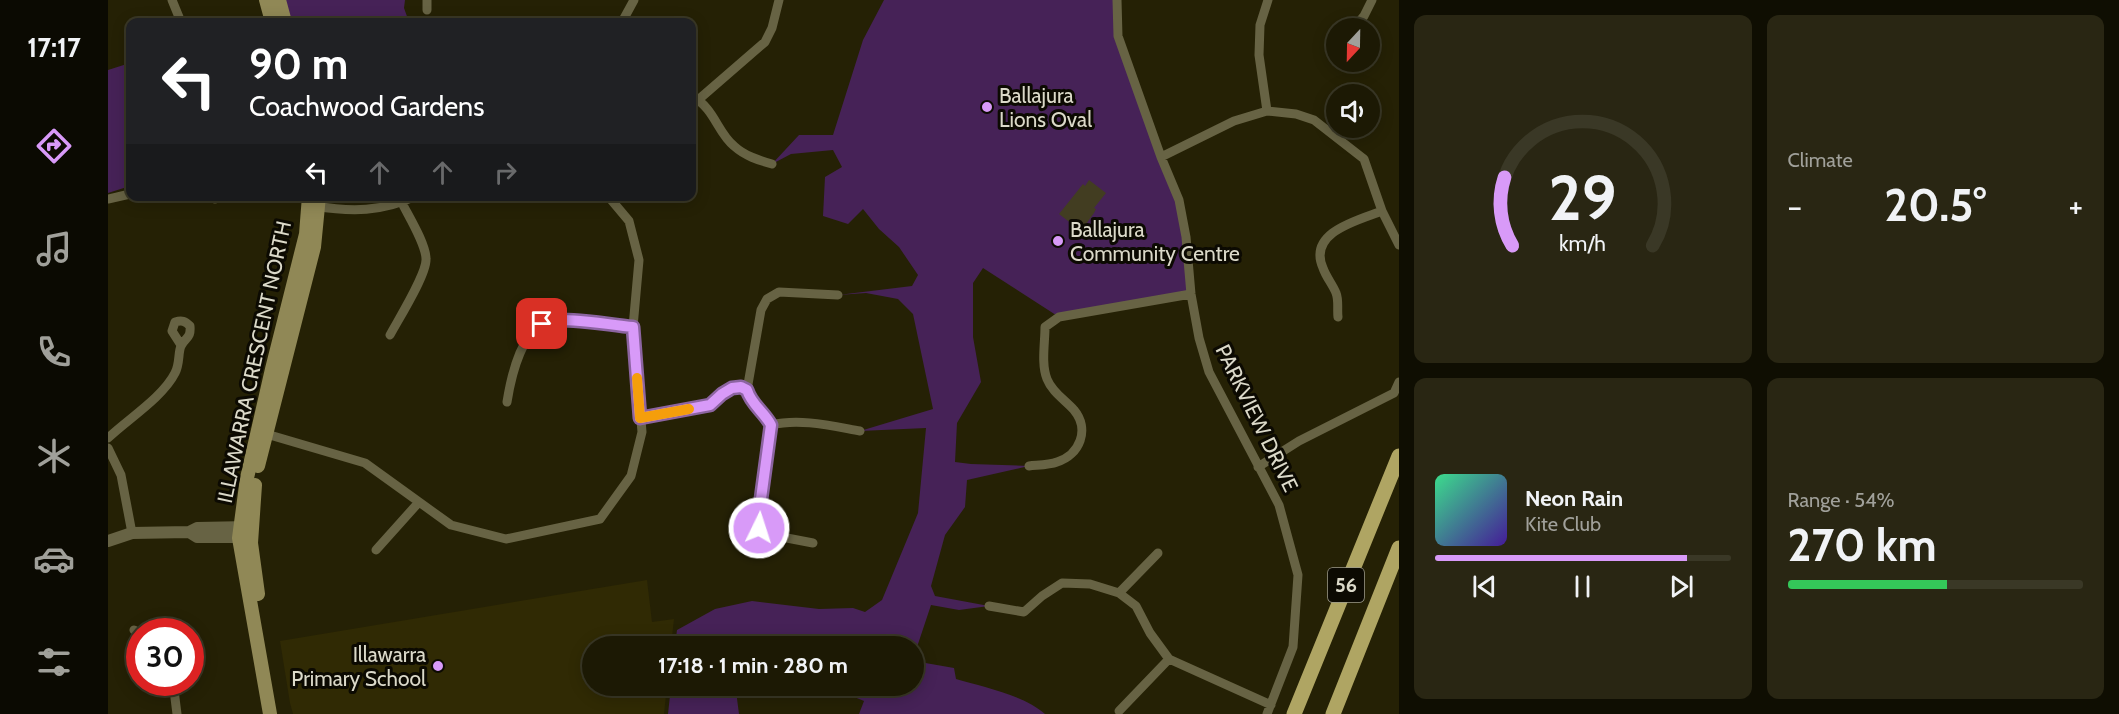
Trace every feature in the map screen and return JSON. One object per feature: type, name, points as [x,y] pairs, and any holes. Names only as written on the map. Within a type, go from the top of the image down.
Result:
[{"type":"main road","points":[[266,0],[271,18]]},
{"type":"main road","points":[[279,0],[284,18]]},
{"type":"main road","name":"ILLAWARRA CRESCENT NORTH","points":[[270,714],[246,532],[247,478],[263,433],[314,201]]},
{"type":"main road","name":"56","points":[[1294,714],[1395,479],[1399,456]]},
{"type":"main road","name":"ILLAWARRA CRESCENT NORTH","points":[[246,532],[278,714]]},
{"type":"main road","name":"56","points":[[1333,714],[1399,548]]},
{"type":"street","points":[[172,0],[179,18]]},
{"type":"street","points":[[624,18],[634,0]]},
{"type":"street","points":[[696,97],[765,42],[772,28],[779,0]]},
{"type":"street","name":"PARKVIEW DRIVE","points":[[1117,0],[1118,36],[1161,158],[1179,200],[1186,237],[1191,294],[1199,338],[1209,372],[1280,506],[1298,575],[1293,647],[1269,709]]},
{"type":"street","points":[[1267,111],[1260,55],[1260,25],[1268,0]]},
{"type":"street","points":[[1362,18],[1372,0]]},
{"type":"street","points":[[696,99],[713,115],[732,145],[750,158],[772,164]]},
{"type":"street","points":[[1161,158],[1234,121],[1267,111],[1296,114],[1314,120],[1364,159],[1382,212],[1399,245]]},
{"type":"street","points":[[108,199],[126,195]]},
{"type":"street","points":[[314,201],[362,211],[406,201]]},
{"type":"street","points":[[263,433],[365,463],[451,525],[506,539],[600,519],[631,476],[642,432],[633,327],[639,260],[628,221],[612,201]]},
{"type":"street","points":[[390,335],[422,276],[427,260],[402,203]]},
{"type":"street","points":[[1338,317],[1337,295],[1321,266],[1321,249],[1331,234],[1345,224],[1382,212]]},
{"type":"street","points":[[813,543],[766,534],[759,528],[758,521],[771,425],[767,416],[749,398],[747,390],[761,310],[767,299],[780,292],[838,295]]},
{"type":"street","points":[[1029,466],[1058,462],[1077,448],[1083,434],[1082,424],[1076,412],[1047,380],[1044,368],[1045,327],[1059,317],[1191,294]]},
{"type":"street","points":[[507,402],[511,378],[529,337],[534,329],[542,324],[552,320],[633,327]]},
{"type":"street","points":[[108,438],[169,383],[179,363],[181,345]]},
{"type":"street","points":[[1258,467],[1299,441],[1395,393],[1399,382]]},
{"type":"street","points":[[640,418],[710,405],[732,388],[741,387],[747,390]]},
{"type":"street","points":[[771,425],[785,422],[807,423],[860,431]]},
{"type":"street","points":[[108,448],[121,475],[132,533]]},
{"type":"street","points":[[376,550],[419,502]]},
{"type":"street","points":[[108,541],[132,533],[189,532],[197,537],[246,532]]},
{"type":"street","points":[[1119,593],[1158,553]]},
{"type":"street","points":[[989,606],[1024,612],[1062,583],[1090,584],[1119,593],[1136,606],[1150,633],[1169,659],[1269,709]]},
{"type":"street","points":[[1119,711],[1169,659]]},
{"type":"street","points":[[175,696],[177,714]]},
{"type":"shaded area","points":[[282,0],[405,0],[404,8],[408,18],[287,18]]},
{"type":"shaded area","points":[[884,0],[1117,0],[1118,36],[1179,200],[1191,294],[1059,317],[983,268],[973,283],[973,337],[981,382],[957,423],[955,462],[1029,466],[967,480],[965,507],[945,535],[931,586],[935,596],[989,606],[959,610],[931,605],[921,636],[676,636],[677,630],[715,609],[752,601],[819,609],[853,608],[865,612],[882,600],[918,513],[926,428],[860,431],[933,409],[913,314],[898,299],[866,293],[838,295],[912,286],[918,275],[899,247],[879,229],[863,209],[848,224],[823,216],[825,177],[842,167],[833,150],[791,154],[772,164],[799,135],[833,135],[863,40]]},
{"type":"shaded area","points":[[126,64],[126,187],[108,193],[108,70]]},
{"type":"shaded area","name":"Illawarra Primary School","points":[[647,580],[652,622],[674,619],[672,636],[582,636],[582,696],[666,696],[664,714],[293,714],[280,641]]},
{"type":"shaded area","points":[[924,663],[954,668],[956,679],[1015,697],[1045,714],[859,714],[864,701],[852,696],[924,696]]},
{"type":"shaded area","points":[[670,696],[737,696],[739,714],[668,714]]},
{"type":"building","points":[[1089,180],[1106,193],[1081,231],[1059,214],[1083,184],[1085,186]]},
{"type":"slow traffic","points":[[637,378],[640,418],[689,409]]},
{"type":"place","name":"Ballajura Lions Oval","points":[[987,107]]},
{"type":"place","name":"Ballajura Community Centre","points":[[1058,241]]},
{"type":"place","name":"Illawarra Primary School","points":[[438,666]]},
{"type":"route","points":[[542,324],[552,320],[633,327],[640,418],[710,405],[732,388],[741,387],[747,390],[749,398],[767,416],[771,425],[758,521],[759,528]]}]
